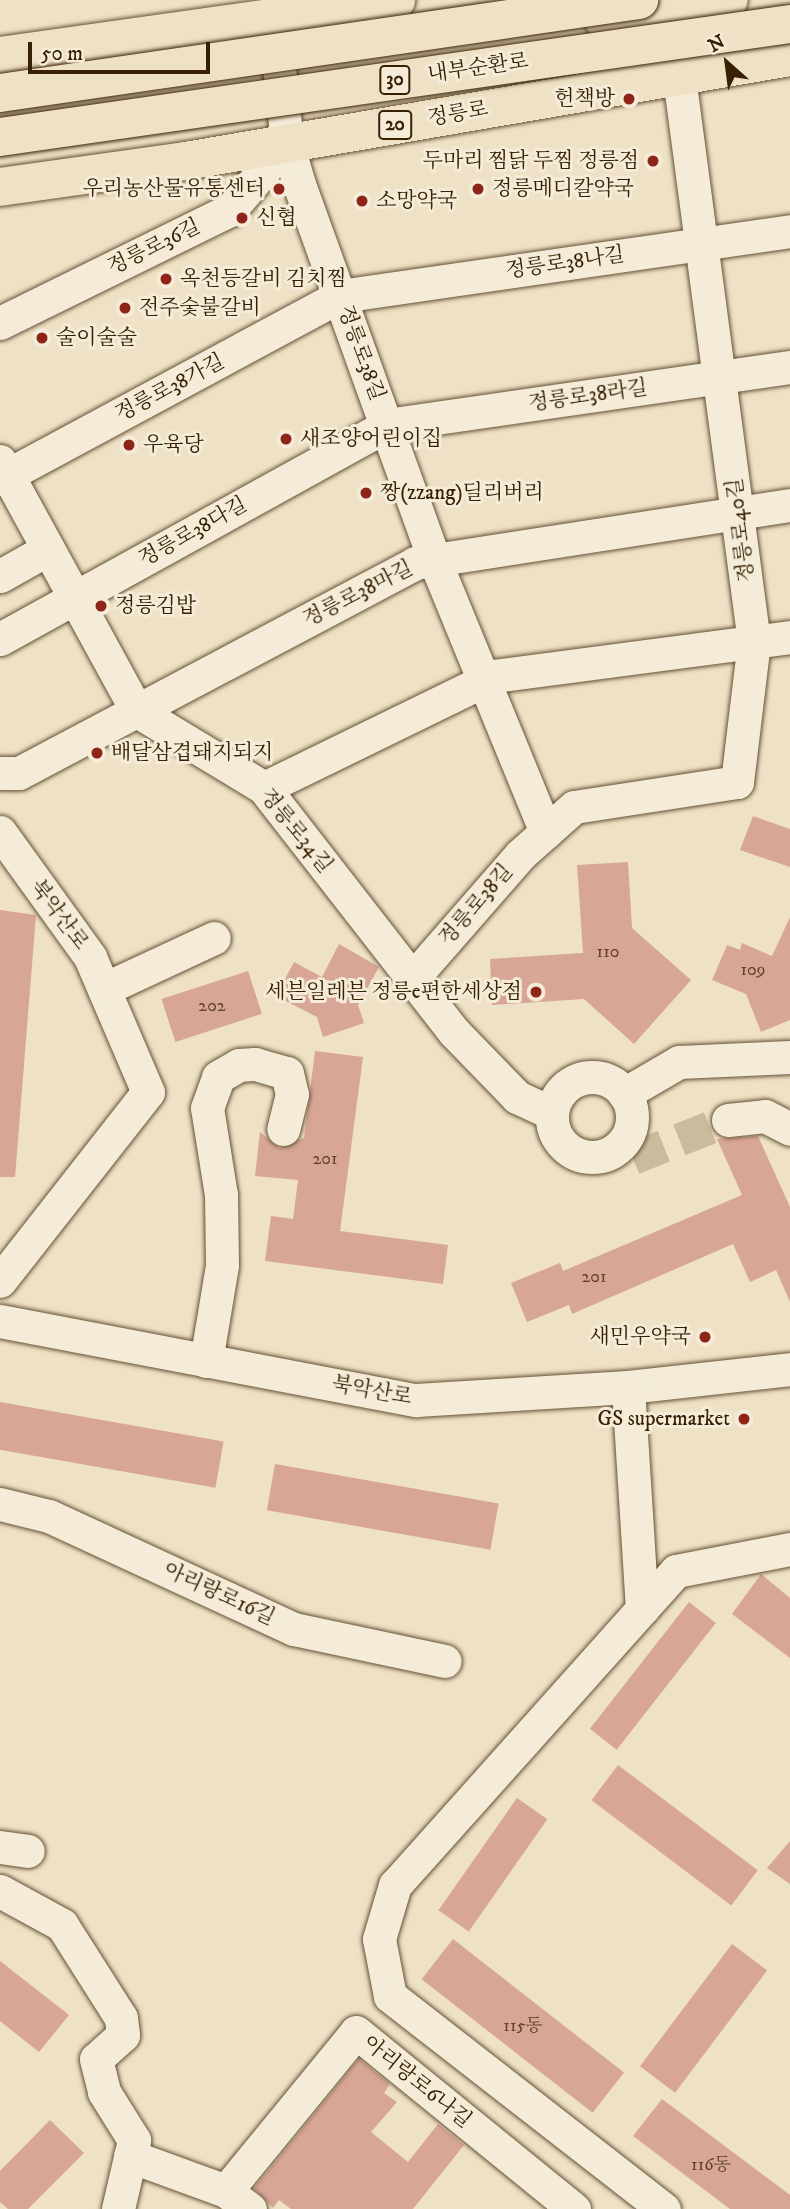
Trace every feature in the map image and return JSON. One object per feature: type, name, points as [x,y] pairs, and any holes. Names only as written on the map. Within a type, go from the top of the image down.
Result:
[{"type":"main road","name":"내부순환로","points":[[0,93],[639,0]]},
{"type":"main road","points":[[0,106],[277,68],[729,0]]},
{"type":"main road","points":[[0,56],[272,9],[377,1]]},
{"type":"main road","name":"내부순환로","points":[[0,137],[790,24]]},
{"type":"main road","name":"정릉로","points":[[0,187],[287,143],[679,76],[781,62]]},
{"type":"street","name":"정릉로38길","points":[[272,9],[287,143],[434,559],[481,680],[546,832],[412,979]]},
{"type":"street","name":"정릉로40길","points":[[546,832],[575,807],[737,782],[754,642],[740,511],[679,76]]},
{"type":"street","name":"정릉로36길","points":[[0,323],[230,209],[287,143]]},
{"type":"street","name":"정릉로38나길","points":[[340,296],[790,231]]},
{"type":"street","name":"정릉로38가길","points":[[3,472],[340,296]]},
{"type":"street","name":"정릉로38라길","points":[[387,425],[790,367]]},
{"type":"street","name":"정릉로38다길","points":[[0,639],[387,425]]},
{"type":"street","points":[[3,472],[137,711]]},
{"type":"street","name":"정릉로38마길","points":[[0,773],[19,773],[415,563],[790,505]]},
{"type":"street","points":[[0,576],[48,550]]},
{"type":"street","points":[[264,788],[481,680],[790,637]]},
{"type":"street","name":"정릉로34길","points":[[137,711],[264,788],[454,1032],[517,1097],[552,1113]]},
{"type":"street","name":"북악산로","points":[[0,832],[90,957],[148,1092],[0,1281]]},
{"type":"street","points":[[104,989],[214,938]]},
{"type":"street","points":[[624,1094],[679,1062],[790,1057]]},
{"type":"street","points":[[206,1361],[222,1265],[220,1195],[207,1108],[219,1077],[239,1065],[255,1064],[287,1073],[292,1094],[284,1129]]},
{"type":"street","points":[[579,1079],[604,1079],[624,1094],[632,1119],[629,1132],[611,1152],[598,1157],[572,1152],[562,1144],[552,1113],[559,1095],[579,1079]]},
{"type":"street","points":[[728,1120],[765,1116],[790,1129]]},
{"type":"street","name":"북악산로","points":[[0,1321],[416,1400],[628,1387],[790,1369]]},
{"type":"street","points":[[628,1387],[642,1609]]},
{"type":"street","name":"아리랑로16길","points":[[0,1504],[49,1516],[294,1629],[445,1661]]},
{"type":"street","points":[[664,2209],[390,1996],[379,1939],[395,1885],[676,1571],[790,1549]]},
{"type":"street","points":[[0,1891],[62,1925],[121,2018],[123,2035],[96,2059],[104,2092],[134,2140],[118,2209]]},
{"type":"street","name":"아리랑로6나길","points":[[130,2156],[238,2200],[356,2032],[573,2209]]},
{"type":"building","points":[[753,816],[790,829],[790,867],[740,850]]},
{"type":"building","points":[[628,862],[632,928],[691,980],[634,1044],[584,999],[492,1005],[490,959],[583,953],[577,865]]},
{"type":"building","points":[[0,910],[36,915],[15,1177],[0,1177]]},
{"type":"building","points":[[790,917],[790,1020],[761,1032],[746,994],[712,980],[727,945],[740,950],[742,943],[772,956]]},
{"type":"building","points":[[339,944],[379,967],[358,1005],[364,1023],[323,1037],[317,1017],[276,996],[294,962],[322,977]]},
{"type":"building","points":[[248,971],[262,1014],[175,1042],[161,999]]},
{"type":"building","points":[[315,1051],[363,1057],[340,1231],[448,1245],[443,1284],[265,1261],[271,1216],[293,1219],[298,1180],[255,1176],[260,1132],[279,1148],[304,1138]]},
{"type":"building","points":[[758,1136],[790,1207],[790,1302],[776,1270],[750,1282],[733,1244],[572,1314],[569,1305],[527,1322],[511,1283],[560,1263],[563,1271],[742,1195],[717,1139]]},
{"type":"building","points":[[0,1402],[224,1441],[215,1488],[0,1450]]},
{"type":"building","points":[[275,1464],[499,1503],[490,1550],[267,1510]]},
{"type":"building","points":[[761,1574],[790,1598],[790,1658],[732,1614]]},
{"type":"building","points":[[689,1602],[716,1623],[617,1750],[590,1729]]},
{"type":"building","points":[[618,1765],[758,1870],[731,1905],[592,1800]]},
{"type":"building","points":[[517,1798],[547,1819],[469,1931],[438,1910]]},
{"type":"building","points":[[790,1841],[790,1884],[767,1868]]},
{"type":"building","points":[[453,1939],[624,2073],[593,2113],[422,1979]]},
{"type":"building","points":[[732,1944],[767,1970],[675,2093],[640,2066]]},
{"type":"building","points":[[0,1961],[69,2015],[39,2052],[0,2021]]},
{"type":"building","points":[[359,2059],[390,2084],[384,2093],[397,2102],[371,2132],[408,2162],[438,2124],[464,2145],[413,2209],[291,2209],[279,2200],[273,2208],[254,2188]]},
{"type":"building","points":[[662,2099],[790,2195],[790,2209],[730,2209],[633,2136]]},
{"type":"building","points":[[50,2120],[84,2153],[28,2209],[8,2209],[0,2202],[0,2171]]},
{"type":"tunnel","points":[[633,1158],[728,1120]]},
{"type":"place","name":"헌책방","points":[[629,99]]},
{"type":"place","name":"두마리 찜닭 두찜 정릉점","points":[[653,161]]},
{"type":"place","name":"우리농산물유통센터","points":[[279,189]]},
{"type":"place","name":"정릉메디칼약국","points":[[478,189]]},
{"type":"place","name":"소망약국","points":[[362,201]]},
{"type":"place","name":"신협","points":[[242,218]]},
{"type":"place","name":"옥천등갈비 김치찜","points":[[166,279]]},
{"type":"place","name":"전주숯불갈비","points":[[125,308]]},
{"type":"place","name":"술이술술","points":[[42,338]]},
{"type":"place","name":"새조양어린이집","points":[[286,439]]},
{"type":"place","name":"우육당","points":[[129,445]]},
{"type":"place","name":"짱(zzang)딜리버리","points":[[366,493]]},
{"type":"place","name":"정릉김밥","points":[[101,606]]},
{"type":"place","name":"배달삼겹돼지되지","points":[[97,753]]},
{"type":"place","name":"세븐일레븐 정릉e편한세상점","points":[[536,992]]},
{"type":"place","name":"새민우약국","points":[[705,1337]]},
{"type":"place","name":"GS supermarket","points":[[744,1419]]}]
